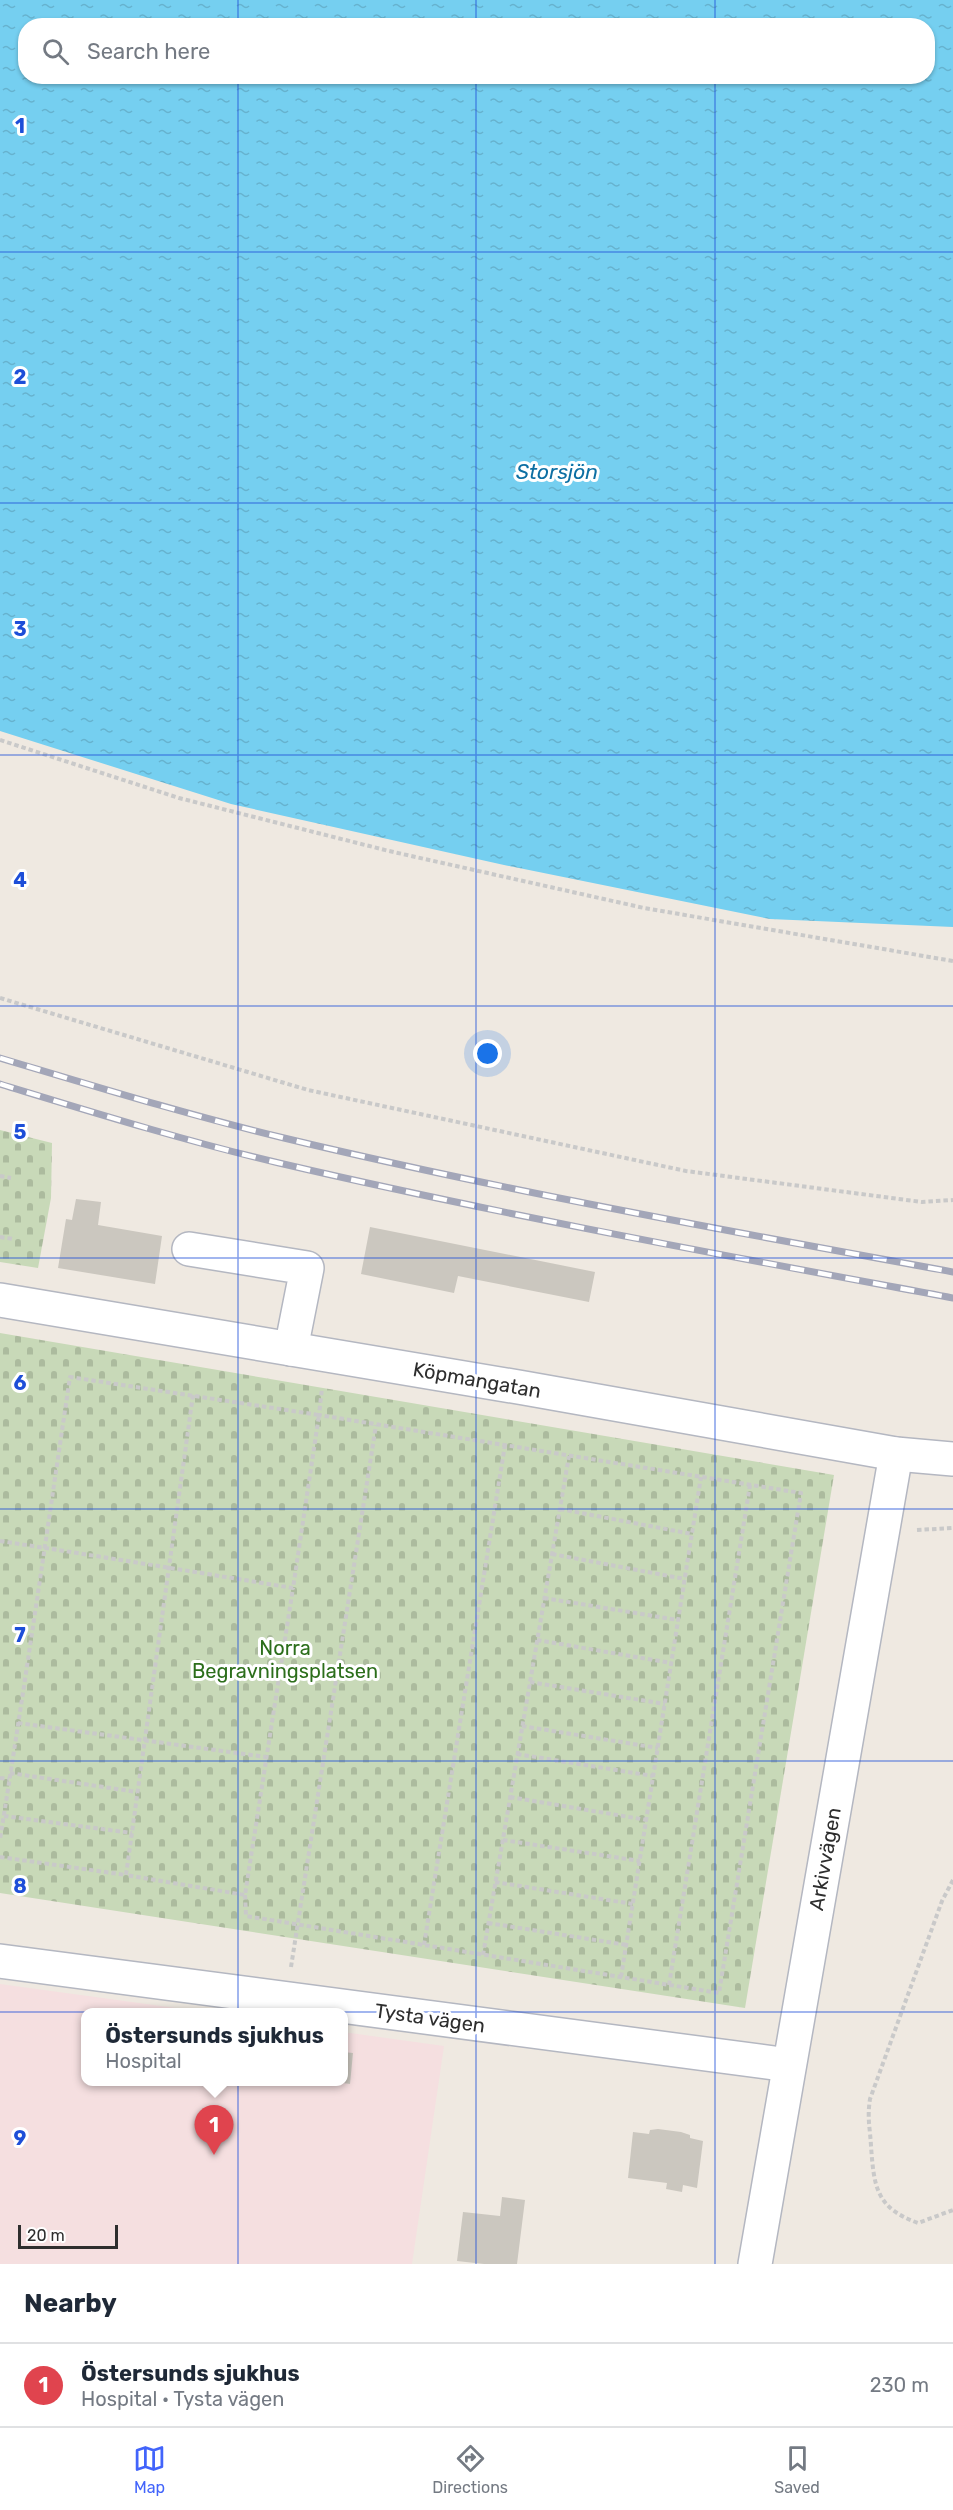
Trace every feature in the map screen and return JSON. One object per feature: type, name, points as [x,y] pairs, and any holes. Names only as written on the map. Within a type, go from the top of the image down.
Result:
[{"type":"street","points":[[189,1249],[307,1268],[291,1349]]},
{"type":"street","name":"Köpmangatan","points":[[0,1300],[326,1354],[896,1454],[953,1459]]},
{"type":"street","name":"Arkivvägen","points":[[756,2264],[896,1454]]},
{"type":"street","name":"Tysta vägen","points":[[0,1960],[789,2065]]},
{"type":"path","points":[[0,740],[179,798],[389,851],[644,908],[953,960]]},
{"type":"path","points":[[0,998],[308,1090],[686,1171],[922,1202],[953,1200]]},
{"type":"path","points":[[0,1176],[12,1178]]},
{"type":"path","points":[[0,1237],[14,1239]]},
{"type":"path","points":[[0,1839],[70,1377],[319,1415],[801,1493],[719,1993],[246,1916],[245,1895],[319,1415],[326,1354]]},
{"type":"path","points":[[126,1875],[192,1395]]},
{"type":"path","points":[[286,1999],[376,1425]]},
{"type":"path","points":[[424,1945],[505,1446]]},
{"type":"path","points":[[483,1955],[569,1456]]},
{"type":"path","points":[[621,1977],[701,1477]]},
{"type":"path","points":[[669,1985],[750,1485]]},
{"type":"path","points":[[560,1509],[692,1534]]},
{"type":"path","points":[[0,1541],[293,1588]]},
{"type":"path","points":[[552,1554],[685,1579]]},
{"type":"path","points":[[544,1598],[678,1620]]},
{"type":"path","points":[[537,1640],[671,1663]]},
{"type":"path","points":[[530,1682],[665,1704]]},
{"type":"path","points":[[18,1723],[266,1757]]},
{"type":"path","points":[[522,1726],[658,1748]]},
{"type":"path","points":[[518,1754],[653,1776]]},
{"type":"path","points":[[10,1773],[137,1792]]},
{"type":"path","points":[[0,1778],[9,1779]]},
{"type":"path","points":[[510,1797],[647,1820]]},
{"type":"path","points":[[4,1816],[132,1833]]},
{"type":"path","points":[[503,1840],[640,1861]]},
{"type":"path","points":[[0,1857],[245,1895]]},
{"type":"path","points":[[953,1880],[942,1901],[870,2099],[867,2119],[872,2171],[881,2198],[898,2216],[918,2223],[953,2210]]},
{"type":"path","points":[[495,1882],[633,1904]]},
{"type":"path","points":[[488,1923],[627,1945]]},
{"type":"shaded area","points":[[0,1984],[176,2008],[81,2008],[81,2086],[348,2086],[348,2033],[444,2046],[412,2264],[0,2264]]},
{"type":"green space","points":[[0,1130],[52,1143],[51,1198],[38,1268],[0,1262]]},
{"type":"green space","name":"Norra Begravningsplatsen","points":[[0,1333],[834,1475],[745,2008],[0,1893]]},
{"type":"water","name":"Storsjön","points":[[0,0],[953,0],[953,927],[770,919],[504,865],[231,804],[0,731]]},
{"type":"building","points":[[76,1199],[101,1202],[98,1225],[162,1236],[155,1284],[58,1268],[66,1219],[72,1220]]},
{"type":"building","points":[[370,1227],[595,1272],[589,1302],[458,1276],[454,1293],[361,1274]]},
{"type":"building","points":[[348,2052],[353,2053],[350,2084],[348,2084]]},
{"type":"building","points":[[650,2130],[681,2132],[690,2135],[690,2138],[703,2141],[697,2188],[683,2185],[682,2192],[666,2189],[667,2183],[628,2178],[633,2132],[649,2134]]},
{"type":"building","points":[[502,2197],[525,2200],[517,2264],[457,2261],[463,2212],[500,2216]]},
{"type":"railway","points":[[0,1058],[212,1120],[450,1176],[617,1210],[953,1272]]},
{"type":"railway","points":[[0,1084],[209,1145],[363,1182],[615,1234],[953,1298]]},
{"type":"place","name":"Östersunds sjukhus","points":[[214,2155]]}]
